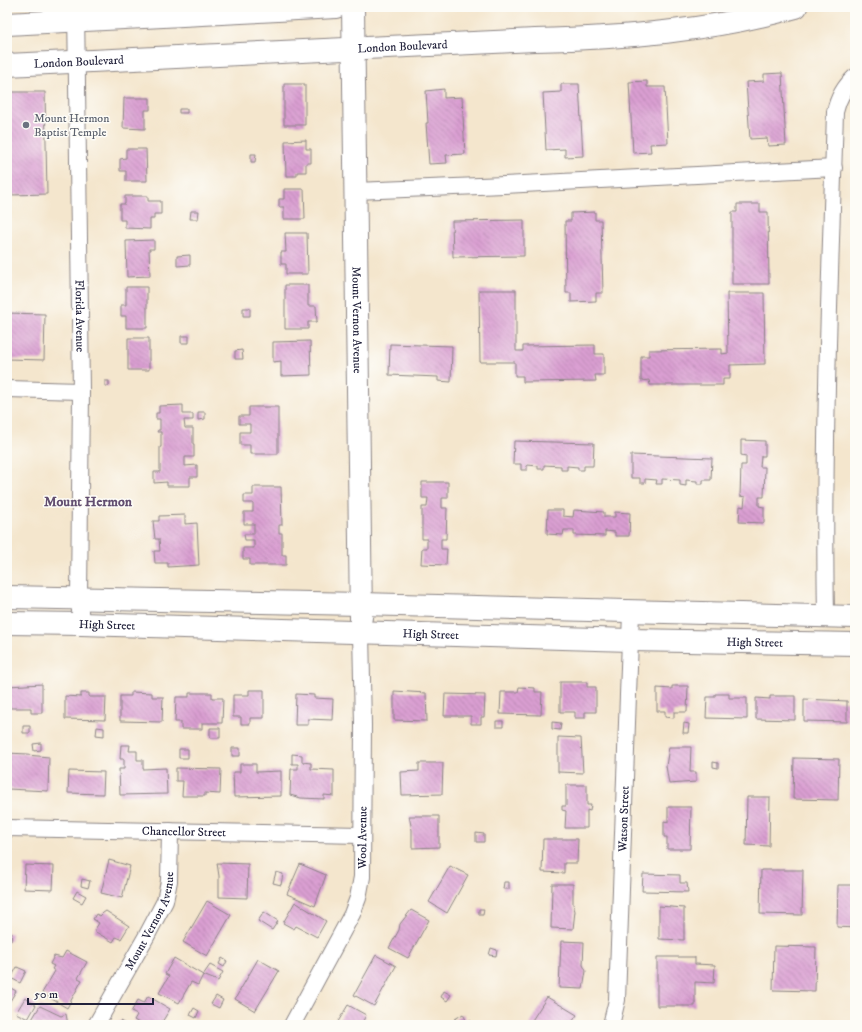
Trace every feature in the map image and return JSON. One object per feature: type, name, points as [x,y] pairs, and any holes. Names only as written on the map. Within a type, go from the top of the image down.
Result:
[{"type":"main road","points":[[7,24],[76,14],[336,7]]},
{"type":"main road","name":"Mount Vernon Avenue","points":[[354,7],[361,633]]},
{"type":"main road","name":"London Boulevard","points":[[7,65],[597,38],[658,33],[720,24],[796,7]]},
{"type":"main road","points":[[7,597],[361,604],[855,617]]},
{"type":"main road","name":"High Street","points":[[7,623],[630,640],[855,644]]},
{"type":"street","name":"Florida Avenue","points":[[76,14],[80,391],[79,598],[81,624]]},
{"type":"street","points":[[826,616],[824,546],[835,112],[844,88],[855,77]]},
{"type":"street","points":[[355,191],[834,168]]},
{"type":"street","points":[[7,389],[80,391]]},
{"type":"street","name":"Watson Street","points":[[611,1025],[617,1000],[631,612]]},
{"type":"street","name":"Wool Avenue","points":[[292,1025],[352,914],[358,898],[362,877],[363,725],[361,633]]},
{"type":"street","name":"Chancellor Street","points":[[7,828],[362,835]]},
{"type":"street","name":"Mount Vernon Avenue","points":[[96,1025],[165,901],[169,881],[170,831]]},
{"type":"building","points":[[782,73],[786,145],[768,146],[767,138],[750,139],[746,82],[764,81],[764,74]]},
{"type":"building","points":[[647,81],[647,87],[665,87],[668,143],[650,144],[651,152],[633,153],[629,82]]},
{"type":"building","points":[[284,84],[305,84],[305,125],[284,125]]},
{"type":"building","points":[[561,84],[579,84],[583,156],[565,157],[565,149],[546,150],[543,93],[561,92]]},
{"type":"building","points":[[444,89],[444,98],[462,97],[465,154],[446,155],[447,163],[429,164],[426,123],[428,123],[426,91]]},
{"type":"building","name":"Mount Hermon Baptist Temple","points":[[7,92],[45,92],[47,194],[11,195],[11,157],[7,157]]},
{"type":"building","points":[[124,98],[150,98],[150,110],[145,110],[145,129],[123,128]]},
{"type":"building","points":[[179,109],[187,109],[187,113],[179,113]]},
{"type":"building","points":[[306,140],[306,149],[311,149],[311,163],[306,163],[306,172],[297,172],[297,176],[286,176],[285,141]]},
{"type":"building","points":[[126,149],[146,149],[147,181],[126,181],[126,171],[120,171],[120,159],[126,158]]},
{"type":"building","points":[[251,154],[256,154],[255,162],[251,162]]},
{"type":"building","points":[[284,189],[304,189],[305,219],[284,219],[284,207],[279,207],[279,199],[284,199]]},
{"type":"building","points":[[125,196],[148,196],[148,201],[161,201],[161,214],[154,214],[154,219],[150,219],[150,229],[125,228],[125,220],[120,220],[120,204],[125,204]]},
{"type":"building","points":[[737,204],[760,204],[760,212],[768,212],[769,284],[732,284],[732,212],[737,212]]},
{"type":"building","points":[[191,211],[199,211],[198,219],[190,219]]},
{"type":"building","points":[[595,212],[595,220],[601,220],[603,293],[596,293],[596,301],[571,302],[571,293],[566,293],[565,221],[571,221],[571,213]]},
{"type":"building","points":[[524,220],[524,256],[453,257],[452,221]]},
{"type":"building","points":[[285,233],[307,233],[308,274],[286,274],[286,264],[281,264],[281,252],[286,252]]},
{"type":"building","points":[[154,240],[154,249],[149,249],[150,276],[127,277],[126,241]]},
{"type":"building","points":[[190,255],[190,265],[177,266],[177,256]]},
{"type":"building","points":[[285,285],[308,285],[308,306],[316,306],[317,322],[308,322],[308,329],[285,329]]},
{"type":"building","points":[[126,287],[147,287],[147,328],[126,328],[126,316],[121,316],[121,305],[126,305]]},
{"type":"building","points":[[479,290],[516,290],[516,351],[523,351],[523,346],[595,345],[595,354],[604,354],[604,375],[595,375],[596,381],[523,382],[523,376],[515,376],[515,362],[480,362]]},
{"type":"building","points":[[727,293],[764,293],[765,364],[730,365],[730,379],[723,379],[723,385],[650,385],[649,380],[641,381],[641,356],[649,356],[649,350],[722,349],[722,354],[728,353]]},
{"type":"building","points":[[243,308],[250,308],[250,316],[243,316]]},
{"type":"building","points":[[7,313],[45,314],[44,360],[7,359]]},
{"type":"building","points":[[181,336],[189,336],[189,343],[181,343]]},
{"type":"building","points":[[128,338],[149,338],[149,370],[128,370]]},
{"type":"building","points":[[310,341],[311,375],[281,376],[281,361],[273,362],[273,342]]},
{"type":"building","points":[[390,344],[452,346],[451,382],[438,381],[438,377],[389,375]]},
{"type":"building","points":[[242,350],[243,359],[235,359],[235,351]]},
{"type":"building","points":[[105,381],[109,381],[109,386],[105,386]]},
{"type":"building","points":[[183,405],[183,414],[193,414],[193,420],[184,420],[185,428],[193,428],[194,444],[194,457],[185,457],[185,466],[197,465],[197,477],[190,477],[190,486],[167,486],[167,482],[154,483],[154,472],[160,472],[161,447],[161,432],[157,432],[160,430],[160,419],[156,419],[156,413],[159,413],[159,406]]},
{"type":"building","points":[[249,407],[278,407],[278,454],[250,454],[250,445],[240,445],[240,432],[250,432],[250,424],[239,424],[239,416],[249,416]]},
{"type":"building","points":[[198,412],[205,412],[205,419],[198,420]]},
{"type":"building","points":[[741,440],[765,441],[765,456],[761,456],[760,467],[765,467],[764,497],[759,497],[759,506],[764,507],[764,523],[739,522],[740,506],[744,507],[745,497],[740,496],[741,465],[746,465],[746,456],[741,455]]},
{"type":"building","points":[[514,441],[594,443],[593,466],[584,466],[584,470],[578,470],[578,467],[567,466],[567,470],[561,470],[561,466],[544,465],[544,469],[538,469],[538,466],[527,465],[527,470],[521,470],[521,464],[513,464]]},
{"type":"building","points":[[631,455],[712,458],[711,480],[703,480],[703,484],[697,484],[697,481],[686,480],[686,486],[680,485],[680,480],[662,479],[662,484],[656,484],[657,480],[645,479],[645,483],[640,483],[640,478],[631,478]]},
{"type":"building","points":[[422,482],[448,482],[448,498],[442,498],[442,508],[447,508],[446,539],[441,539],[441,549],[447,549],[446,565],[421,564],[422,548],[427,548],[427,539],[422,539],[422,507],[427,507],[428,498],[422,498]]},
{"type":"building","points":[[253,487],[281,487],[282,525],[279,525],[279,533],[282,533],[282,555],[286,555],[286,565],[250,565],[250,559],[243,559],[243,548],[254,548],[254,540],[245,540],[244,534],[254,534],[254,524],[244,524],[244,512],[253,512],[253,503],[244,503],[244,495],[253,495]]},
{"type":"building","points":[[548,510],[563,510],[563,516],[573,517],[574,510],[604,512],[604,517],[615,517],[615,512],[630,513],[629,536],[615,536],[615,532],[605,531],[605,536],[574,535],[574,530],[564,530],[563,535],[547,534]]},
{"type":"building","points":[[185,515],[185,524],[197,523],[199,565],[168,567],[168,563],[155,563],[154,551],[160,551],[159,539],[155,539],[153,521],[159,521],[159,516]]},
{"type":"building","points":[[560,682],[587,682],[587,687],[596,687],[596,712],[585,712],[585,718],[575,718],[575,712],[560,712]]},
{"type":"building","points":[[42,684],[42,713],[31,713],[31,708],[8,708],[8,686]]},
{"type":"building","points":[[672,686],[688,686],[687,712],[674,712],[674,718],[665,717],[665,711],[657,711],[657,688],[672,689]]},
{"type":"building","points":[[519,687],[535,688],[535,692],[542,692],[541,715],[500,714],[501,692],[518,692]]},
{"type":"building","points":[[249,690],[264,690],[264,718],[250,718],[250,724],[241,724],[241,717],[233,717],[233,695],[249,695]]},
{"type":"building","points":[[394,691],[426,693],[427,721],[394,720]]},
{"type":"building","points":[[131,692],[152,693],[152,697],[163,697],[162,722],[120,721],[120,696],[131,696]]},
{"type":"building","points":[[81,693],[89,693],[89,697],[106,697],[105,720],[65,719],[65,696],[81,697]]},
{"type":"building","points":[[189,693],[212,693],[212,698],[223,698],[222,723],[202,723],[202,729],[181,729],[181,722],[175,722],[176,697],[189,697]]},
{"type":"building","points":[[296,694],[314,695],[314,698],[333,699],[332,720],[308,719],[308,725],[295,725]]},
{"type":"building","points":[[445,694],[485,695],[484,717],[481,717],[481,724],[471,724],[471,716],[444,716]]},
{"type":"building","points":[[715,694],[729,694],[729,698],[747,698],[747,719],[706,718],[707,697],[715,697]]},
{"type":"building","points":[[770,696],[795,696],[795,720],[756,719],[756,698],[770,699]]},
{"type":"building","points":[[804,699],[847,701],[847,722],[804,721]]},
{"type":"building","points":[[496,721],[503,721],[503,727],[496,727]]},
{"type":"building","points":[[552,722],[561,723],[560,730],[552,729]]},
{"type":"building","points":[[684,723],[689,724],[688,733],[683,733]]},
{"type":"building","points":[[23,726],[30,726],[30,733],[23,733]]},
{"type":"building","points":[[97,727],[104,728],[104,736],[96,735]]},
{"type":"building","points":[[210,728],[220,728],[220,738],[210,738]]},
{"type":"building","points":[[558,737],[581,738],[583,773],[558,772]]},
{"type":"building","points":[[41,743],[41,750],[34,751],[33,744]]},
{"type":"building","points":[[121,745],[130,745],[129,751],[137,751],[137,760],[143,760],[143,769],[166,768],[167,794],[120,795],[119,769],[124,769],[124,759],[120,759]]},
{"type":"building","points":[[669,747],[691,747],[690,772],[696,772],[696,782],[669,784],[666,766]]},
{"type":"building","points":[[232,748],[240,748],[240,756],[232,756]]},
{"type":"building","points":[[179,749],[188,749],[188,758],[179,758]]},
{"type":"building","points":[[7,753],[49,757],[48,791],[8,789]]},
{"type":"building","points":[[292,754],[302,755],[302,762],[311,763],[311,769],[334,770],[334,796],[324,795],[324,799],[301,798],[290,795],[291,769],[298,769],[298,764],[292,764]]},
{"type":"building","points":[[794,758],[839,759],[838,800],[793,799]]},
{"type":"building","points":[[713,762],[718,763],[718,768],[713,767]]},
{"type":"building","points":[[419,763],[443,763],[442,794],[402,795],[401,772],[419,771]]},
{"type":"building","points":[[240,764],[256,764],[256,772],[281,771],[281,796],[234,797],[233,772],[240,772]]},
{"type":"building","points":[[176,768],[221,769],[220,794],[205,793],[205,796],[182,796],[183,781],[176,781]]},
{"type":"building","points":[[69,771],[104,772],[103,794],[68,793]]},
{"type":"building","points":[[566,785],[587,785],[587,805],[591,805],[590,811],[587,810],[587,828],[565,828],[566,811],[562,810],[562,806],[566,806]]},
{"type":"building","points":[[747,797],[770,797],[769,846],[746,845]]},
{"type":"building","points":[[668,807],[691,807],[690,849],[667,849],[667,837],[664,837],[664,821],[668,822]]},
{"type":"building","points":[[409,816],[439,816],[439,847],[412,848],[412,830]]},
{"type":"building","points":[[476,833],[484,834],[484,842],[476,842]]},
{"type":"building","points":[[543,839],[578,839],[577,863],[564,863],[564,873],[542,872]]},
{"type":"building","points":[[109,860],[130,866],[122,898],[101,893]]},
{"type":"building","points":[[217,863],[248,864],[247,898],[219,897],[219,876]]},
{"type":"building","points":[[300,864],[326,875],[315,906],[287,894]]},
{"type":"building","points":[[25,865],[54,866],[53,890],[24,889]]},
{"type":"building","points":[[450,866],[468,875],[447,913],[429,902]]},
{"type":"building","points":[[761,870],[803,870],[802,915],[760,914]]},
{"type":"building","points":[[276,872],[283,874],[281,885],[273,883]]},
{"type":"building","points":[[643,874],[680,875],[680,883],[687,883],[688,892],[642,891]]},
{"type":"building","points":[[82,879],[90,881],[88,888],[81,886]]},
{"type":"building","points":[[504,882],[509,882],[509,889],[503,889]]},
{"type":"building","points":[[552,884],[573,884],[573,904],[575,911],[573,929],[551,928]]},
{"type":"building","points":[[838,885],[855,885],[855,928],[837,927]]},
{"type":"building","points":[[77,891],[86,896],[82,903],[73,898]]},
{"type":"building","points":[[207,901],[231,915],[207,956],[183,942]]},
{"type":"building","points":[[295,902],[326,921],[317,937],[296,926],[294,929],[283,923]]},
{"type":"building","points":[[659,906],[684,908],[684,940],[659,939]]},
{"type":"building","points":[[479,909],[484,909],[483,915],[479,915]]},
{"type":"building","points":[[411,910],[429,920],[408,958],[389,948],[399,930],[400,924]]},
{"type":"building","points":[[106,911],[129,926],[121,939],[116,937],[113,942],[94,931],[99,923],[93,919],[96,914],[100,916]]},
{"type":"building","points":[[264,912],[278,921],[272,930],[258,921]]},
{"type":"building","points":[[7,933],[12,933],[11,941],[7,940]]},
{"type":"building","points":[[561,941],[584,942],[583,965],[586,971],[583,989],[559,988]]},
{"type":"building","points":[[774,946],[816,947],[815,991],[773,990]]},
{"type":"building","points":[[491,948],[497,950],[496,956],[489,955]]},
{"type":"building","points":[[66,951],[87,962],[78,978],[82,980],[67,1008],[42,993],[55,971],[52,969],[54,966],[50,964],[54,956],[62,958]]},
{"type":"building","points":[[376,955],[396,966],[374,1006],[354,995]]},
{"type":"building","points":[[657,957],[695,957],[695,964],[715,965],[714,983],[695,982],[695,1006],[657,1006]]},
{"type":"building","points":[[174,958],[203,975],[198,985],[191,982],[179,1003],[159,993],[169,976],[165,974]]},
{"type":"building","points":[[222,958],[227,961],[224,967],[219,964]]},
{"type":"building","points":[[258,959],[279,971],[255,1011],[235,999]]},
{"type":"building","points":[[210,965],[223,972],[218,981],[203,975]]},
{"type":"building","points":[[17,967],[26,971],[20,983],[11,978]]},
{"type":"building","points":[[9,987],[16,991],[10,1001],[7,999],[7,990]]},
{"type":"building","points":[[444,991],[451,995],[447,1001],[441,997]]},
{"type":"building","points":[[148,996],[170,1009],[162,1022],[165,1025],[142,1025],[134,1020],[137,1015],[131,1012],[138,1000],[144,1003]]},
{"type":"building","points":[[216,996],[223,1000],[219,1008],[211,1004]]},
{"type":"building","points":[[547,997],[577,1015],[570,1025],[529,1025]]},
{"type":"building","points":[[25,998],[36,1005],[28,1019],[16,1013]]},
{"type":"building","points":[[348,1005],[366,1015],[361,1025],[336,1025]]},
{"type":"building","points":[[40,1006],[61,1016],[66,1014],[68,1025],[36,1025],[31,1021]]},
{"type":"building","points":[[194,1008],[199,1011],[196,1018],[190,1015]]},
{"type":"building","points":[[463,1014],[467,1022],[470,1020],[473,1025],[458,1025],[455,1019]]},
{"type":"building","points":[[120,1021],[127,1025],[117,1025]]},
{"type":"place","name":"Mount Hermon Baptist Temple","points":[[26,125]]},
{"type":"district","name":"Mount Hermon","points":[[88,502]]}]
